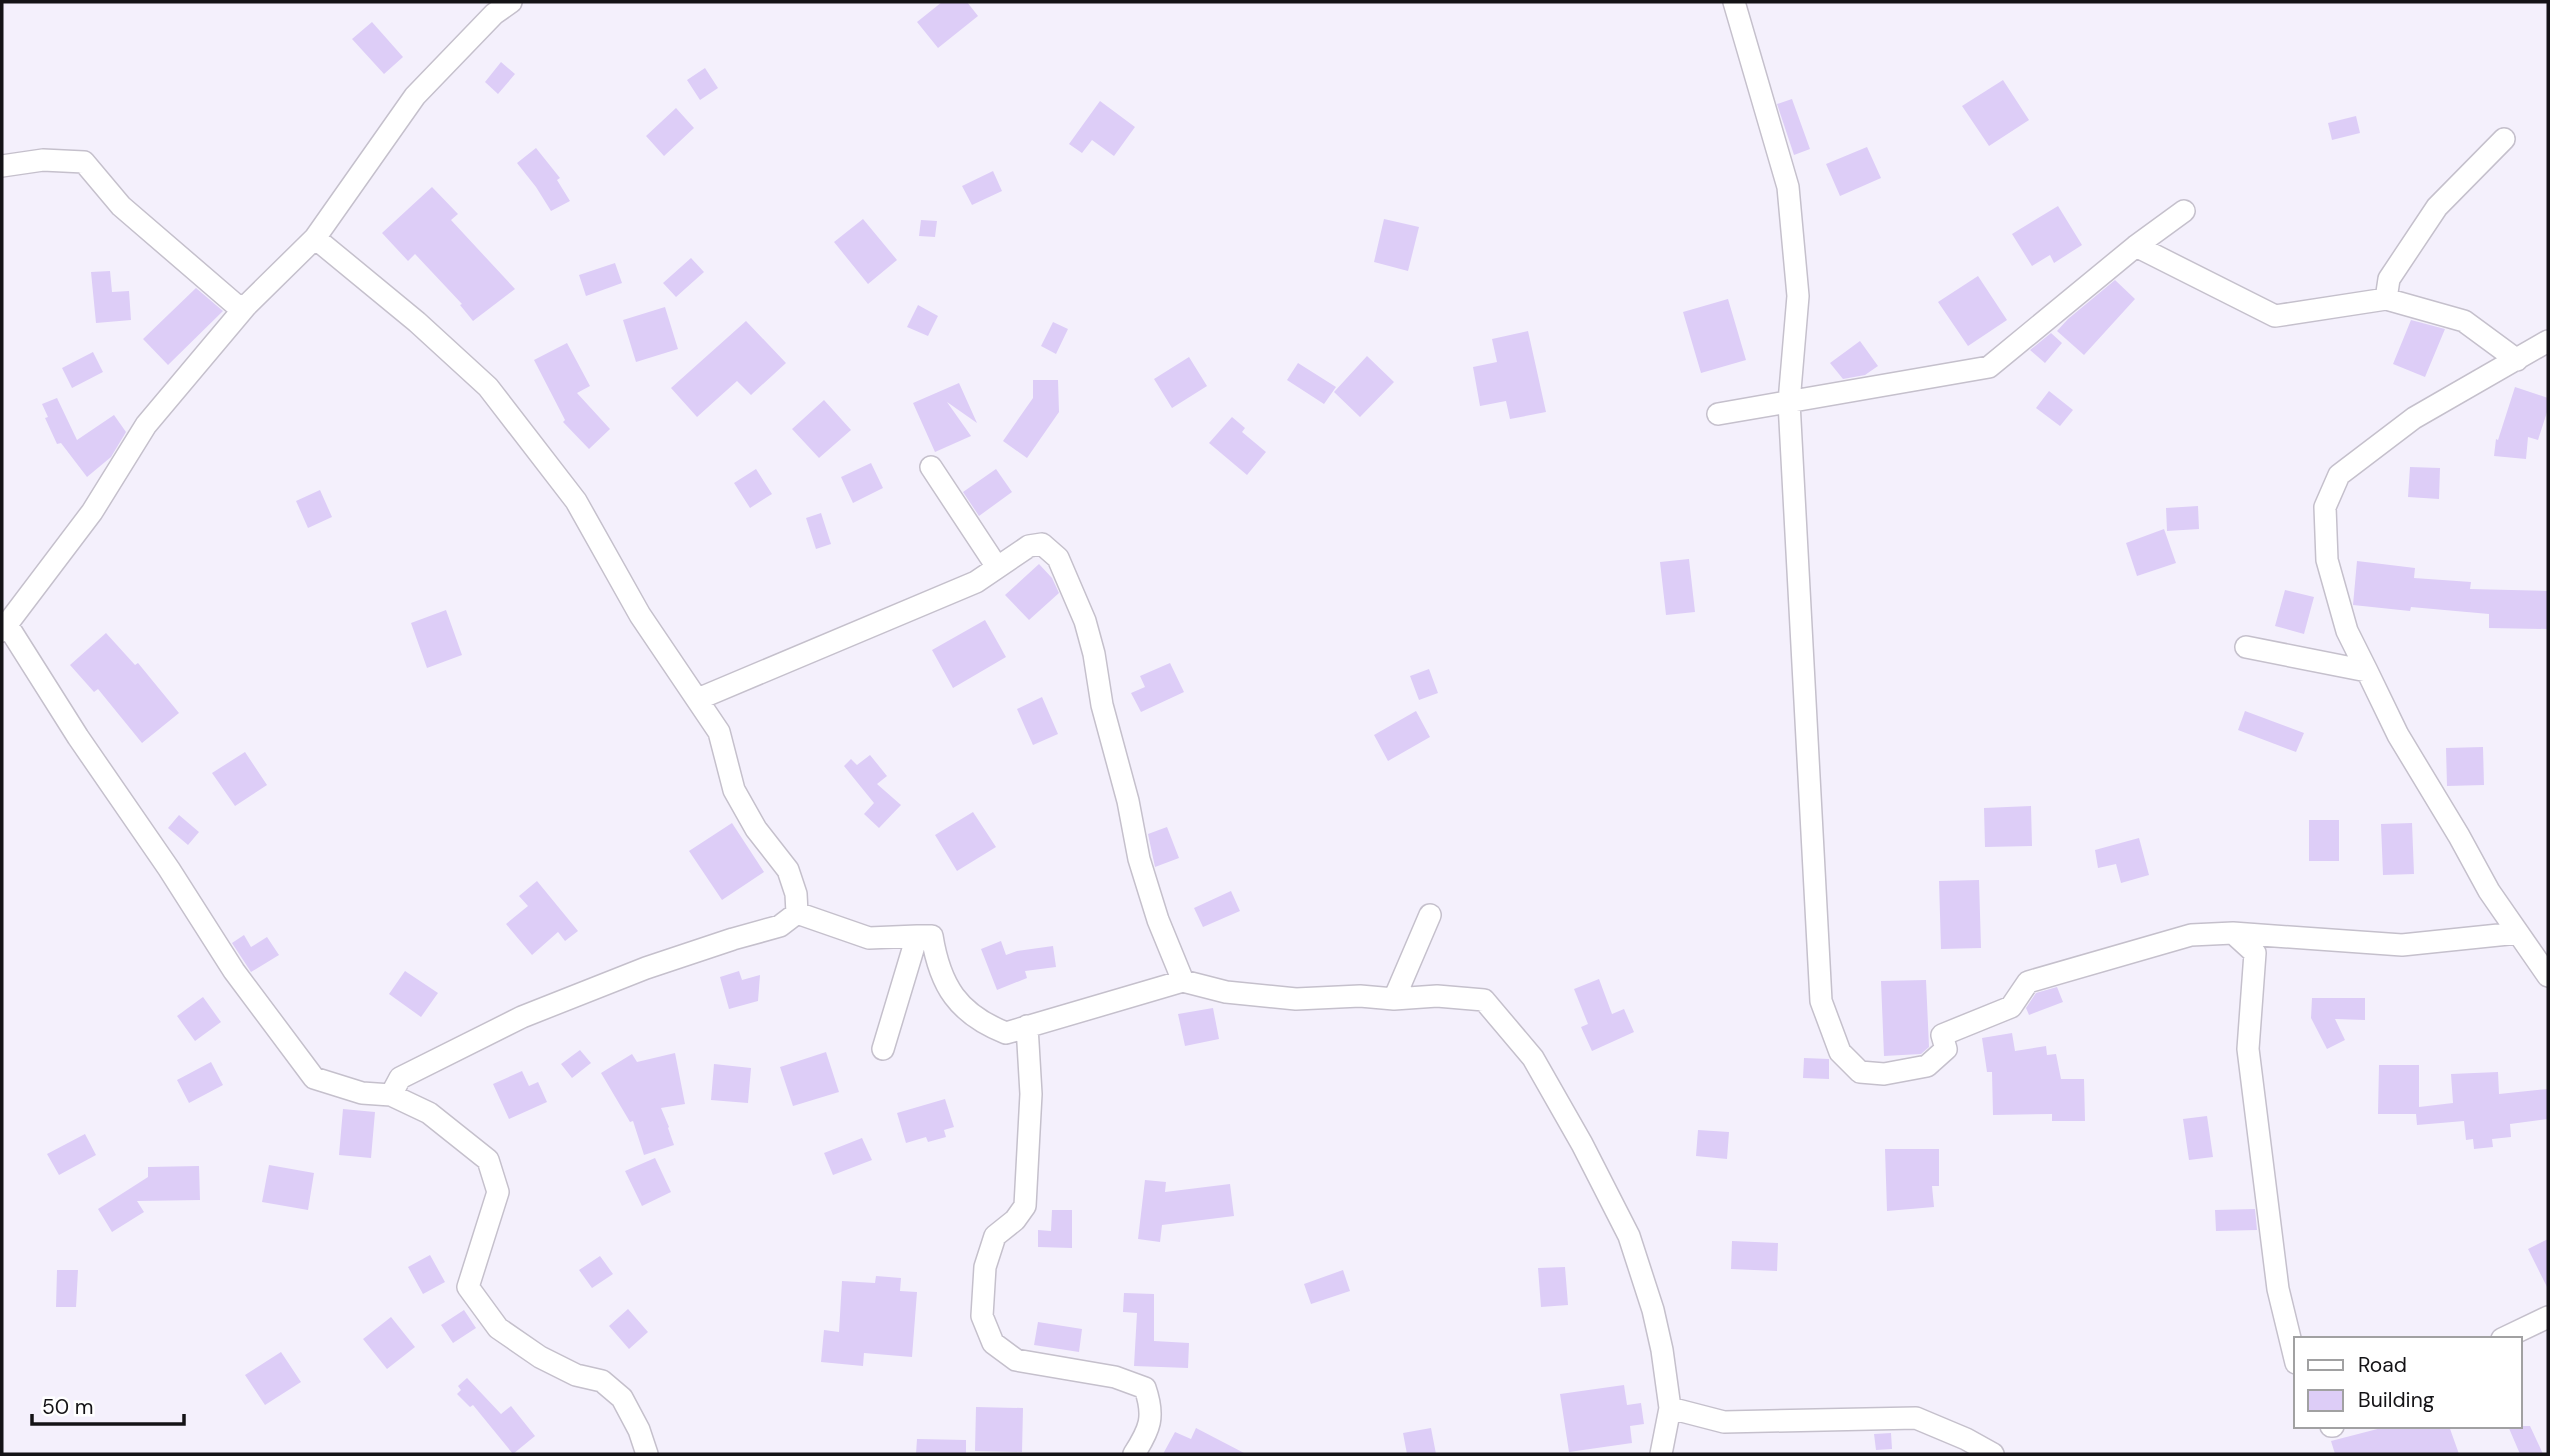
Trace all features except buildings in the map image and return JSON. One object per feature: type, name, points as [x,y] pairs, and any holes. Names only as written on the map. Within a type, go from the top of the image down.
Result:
[{"type":"street","points":[[511,2],[494,15],[415,96],[315,238],[246,306],[146,425],[92,512],[4,627],[169,869],[234,971],[314,1078],[362,1093],[391,1095],[429,1113],[488,1160],[498,1192],[468,1287],[498,1328],[540,1357],[576,1375],[602,1381],[622,1398],[639,1430],[647,1454]]},
{"type":"street","points":[[1734,2],[1788,187],[1798,296],[1789,402],[1821,1001],[1840,1052],[1860,1072],[1884,1074],[1927,1066],[1946,1049],[1942,1035],[2011,1007],[2028,982],[2191,935],[2233,933],[2402,945],[2518,933]]},
{"type":"street","points":[[2386,299],[2389,279],[2437,207],[2504,139]]},
{"type":"street","points":[[2,166],[43,160],[84,162],[121,206],[236,305],[246,306]]},
{"type":"street","points":[[1718,414],[1989,367],[2136,246],[2184,211]]},
{"type":"street","points":[[315,238],[417,322],[488,387],[576,501],[640,615],[719,732],[734,790],[756,829],[788,870],[796,894],[797,913]]},
{"type":"street","points":[[2136,246],[2275,316],[2386,299],[2464,321],[2517,360]]},
{"type":"street","points":[[2548,341],[2414,418],[2339,475],[2325,507],[2327,560],[2347,631],[2398,735],[2489,891],[2518,933],[2540,952],[2548,976]]},
{"type":"street","points":[[931,467],[997,567]]},
{"type":"street","points":[[698,699],[976,582],[1029,546],[1042,544],[1058,558],[1085,621],[1094,654],[1102,705],[1128,801],[1139,859],[1158,920],[1182,981]]},
{"type":"street","points":[[2246,647],[2367,671]]},
{"type":"street","points":[[391,1095],[400,1078],[522,1017],[646,968],[779,926],[797,913]]},
{"type":"street","points":[[797,913],[869,938],[932,936],[937,966],[956,998],[968,1011],[1006,1033],[1182,981],[1226,992],[1296,999],[1437,996],[1484,1000],[1533,1058],[1583,1144],[1629,1236],[1659,1337],[1670,1408],[1661,1454]]},
{"type":"street","points":[[1394,999],[1430,915]]},
{"type":"street","points":[[2233,933],[2255,953],[2248,1049],[2278,1289],[2294,1355]]},
{"type":"street","points":[[884,1049],[917,936]]},
{"type":"street","points":[[1027,1026],[1031,1094],[1030,1159],[1025,1206],[1014,1220],[995,1236],[985,1268],[982,1316],[993,1343],[1016,1360],[1115,1377],[1145,1388],[1151,1405],[1150,1427],[1134,1454]]},
{"type":"street","points":[[2506,1337],[2548,1317]]},
{"type":"street","points":[[1670,1408],[1724,1422],[1916,1418],[1966,1439],[1993,1454]]}]
